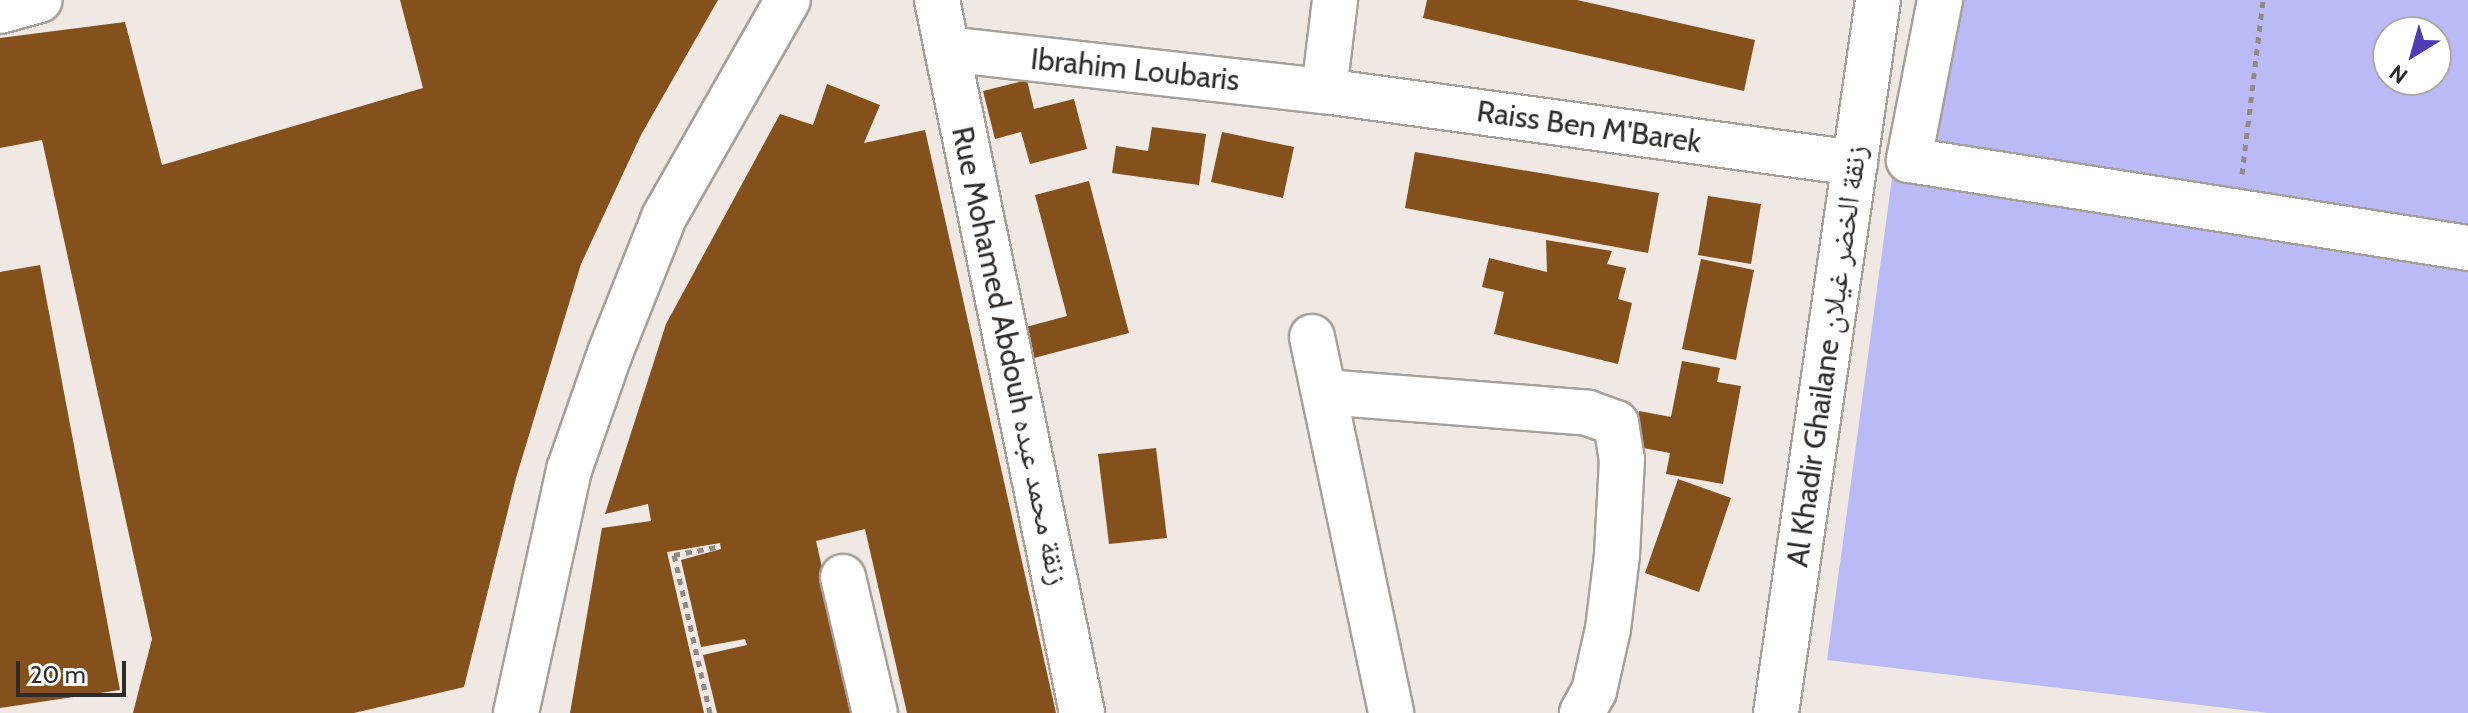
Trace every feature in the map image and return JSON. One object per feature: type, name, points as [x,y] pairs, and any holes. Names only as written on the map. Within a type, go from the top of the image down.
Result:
[{"type":"street","points":[[0,11],[40,0]]},
{"type":"street","points":[[516,713],[569,470],[610,353],[664,217],[788,0]]},
{"type":"street","name":"Rue Mohamed Abdouh زنقة محمد عبده","points":[[937,0],[1082,713]]},
{"type":"street","points":[[1324,91],[1335,0]]},
{"type":"street","name":"Al Khadir Ghailane زنقة الخضر غيلان","points":[[1776,713],[1878,0]]},
{"type":"street","points":[[1940,0],[1909,160],[2468,248]]},
{"type":"street","name":"Ibrahim Loubaris","points":[[947,49],[1324,91]]},
{"type":"street","name":"Raiss Ben M'Barek","points":[[1324,91],[1855,163]]},
{"type":"street","points":[[1312,337],[1391,713]]},
{"type":"street","points":[[1324,392],[1588,413],[1616,423],[1622,459],[1617,555],[1608,629],[1594,691],[1582,713]]},
{"type":"street","points":[[843,577],[875,713]]},
{"type":"path","points":[[2237,211],[2263,0]]},
{"type":"path","points":[[710,713],[674,555],[716,547]]},
{"type":"shaded area","points":[[1916,0],[2468,0],[2468,713],[2268,713],[1827,660]]},
{"type":"building","points":[[400,0],[718,0],[641,135],[581,264],[516,478],[464,687],[354,713],[133,713],[152,639],[42,140],[0,148],[0,38],[125,22],[162,165],[423,88]]},
{"type":"building","points":[[1427,0],[1577,0],[1755,40],[1744,91],[1423,18]]},
{"type":"building","points":[[1027,80],[1034,109],[1074,99],[1087,149],[1030,164],[1021,132],[995,139],[983,91]]},
{"type":"building","points":[[827,84],[880,105],[864,143],[925,130],[1056,713],[907,713],[865,529],[816,541],[855,713],[717,713],[703,655],[747,645],[745,639],[701,647],[681,560],[721,549],[720,543],[667,552],[704,713],[570,713],[602,528],[651,521],[648,504],[605,514],[666,324],[780,114],[813,125]]},
{"type":"building","points":[[1152,127],[1206,134],[1199,185],[1112,173],[1116,146],[1148,151]]},
{"type":"building","points":[[1222,132],[1294,147],[1283,198],[1211,182]]},
{"type":"building","points":[[1415,152],[1659,193],[1648,253],[1405,208]]},
{"type":"building","points":[[1089,181],[1129,333],[1034,358],[1026,327],[1067,316],[1035,195]]},
{"type":"building","points":[[1708,196],[1761,204],[1751,264],[1698,255]]},
{"type":"building","points":[[1546,240],[1612,251],[1607,264],[1626,268],[1618,299],[1632,303],[1618,364],[1494,334],[1504,292],[1482,287],[1489,258],[1547,272]]},
{"type":"building","points":[[1701,259],[1754,270],[1736,360],[1682,349]]},
{"type":"building","points":[[40,265],[120,690],[0,708],[0,272]]},
{"type":"building","points":[[1682,361],[1720,368],[1717,382],[1741,386],[1723,484],[1666,474],[1670,453],[1633,446],[1639,411],[1671,417]]},
{"type":"building","points":[[1156,448],[1167,538],[1109,544],[1098,454]]},
{"type":"building","points":[[1678,479],[1731,498],[1699,592],[1645,573]]}]
